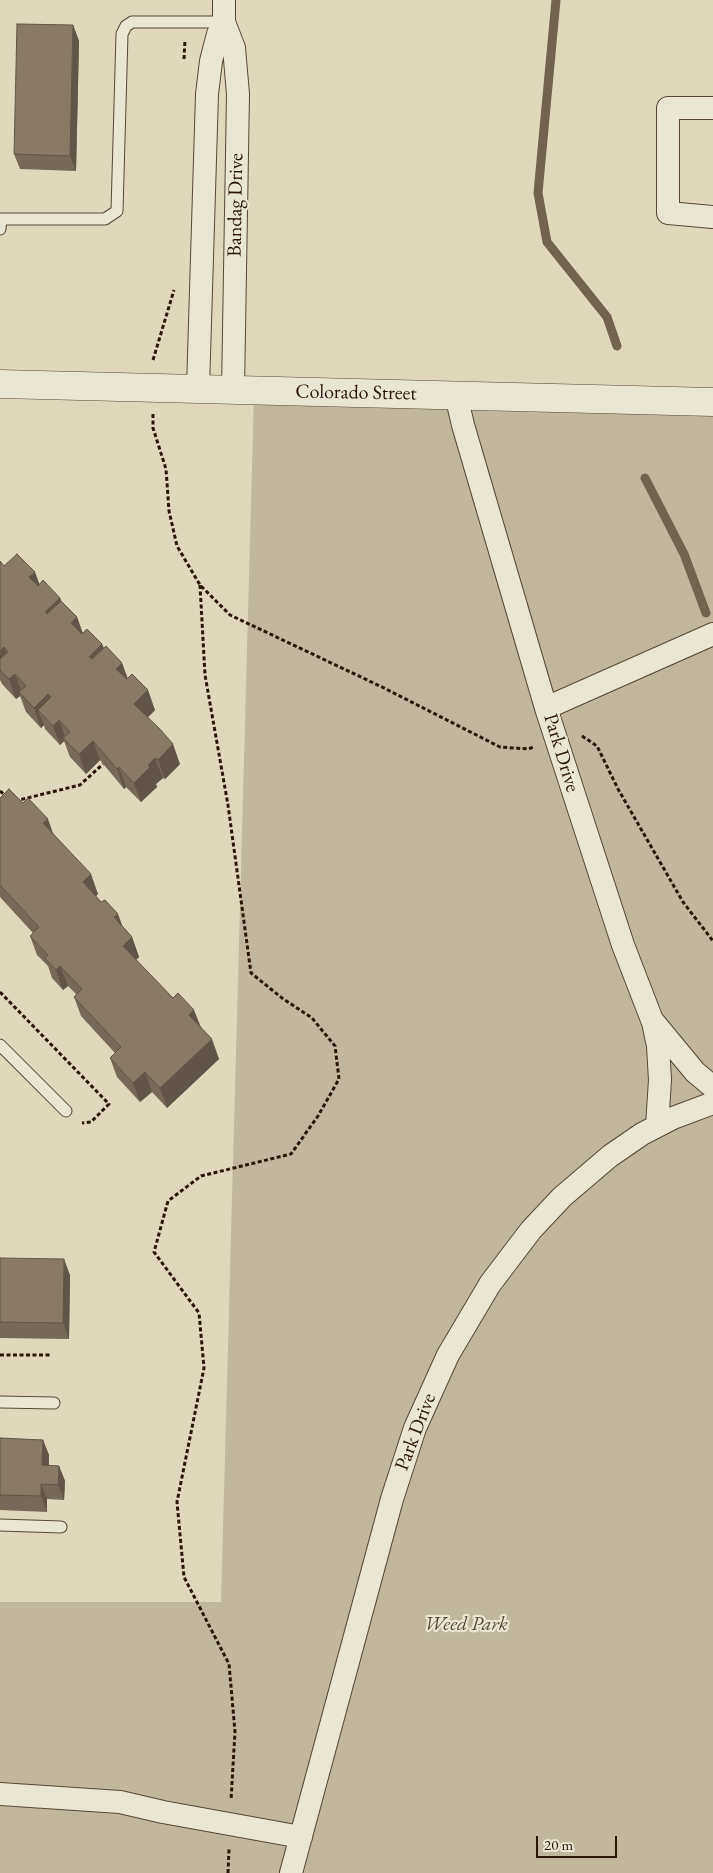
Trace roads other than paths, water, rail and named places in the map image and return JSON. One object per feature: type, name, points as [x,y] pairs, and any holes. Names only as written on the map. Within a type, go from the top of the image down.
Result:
[{"type":"street","name":"Bandag Drive","points":[[198,388],[207,94],[211,61],[224,11]]},
{"type":"street","name":"Bandag Drive","points":[[224,11],[234,48],[238,94],[233,390]]},
{"type":"street","points":[[713,108],[668,108],[668,212],[713,217]]},
{"type":"street","name":"Colorado Street","points":[[0,384],[713,402]]},
{"type":"street","name":"Park Drive","points":[[456,395],[463,425],[546,708],[617,927],[652,1020],[695,1072],[713,1087]]},
{"type":"street","points":[[546,708],[713,634]]},
{"type":"street","points":[[652,1020],[658,1046],[660,1080],[657,1126]]},
{"type":"street","name":"Park Drive","points":[[291,1873],[392,1499],[415,1428],[448,1356],[490,1284],[531,1230],[562,1197],[610,1156],[657,1126],[713,1103]]},
{"type":"street","points":[[0,1794],[120,1802],[163,1812],[301,1837]]},
{"type":"lane","points":[[0,229],[1,219],[105,219],[117,211],[122,34],[126,26],[132,22],[187,23],[224,11]]},
{"type":"lane","points":[[0,1045],[66,1111]]},
{"type":"lane","points":[[0,1402],[54,1403]]},
{"type":"lane","points":[[0,1525],[61,1527]]},
{"type":"waterway","points":[[556,0],[538,193],[547,242],[607,317],[617,346]]},
{"type":"waterway","points":[[645,478],[684,554],[706,613]]},
{"type":"park label","name":"Weed Park","points":[[466,1625]]}]
